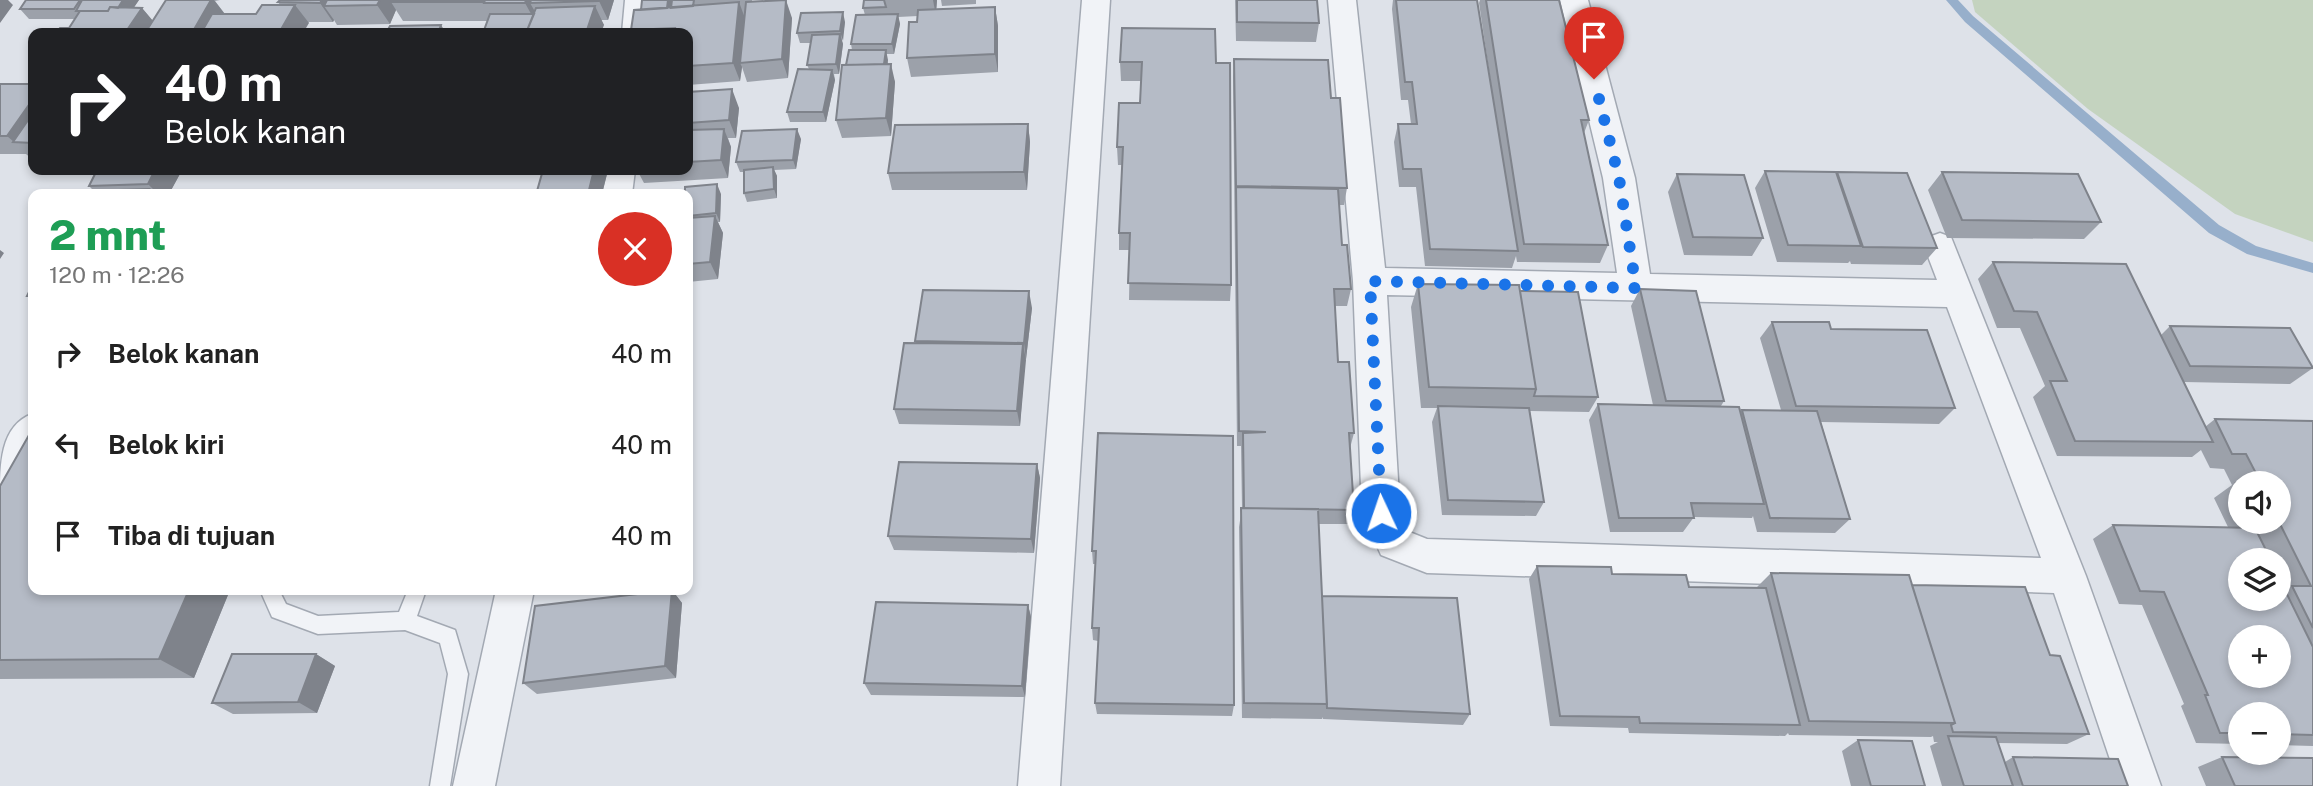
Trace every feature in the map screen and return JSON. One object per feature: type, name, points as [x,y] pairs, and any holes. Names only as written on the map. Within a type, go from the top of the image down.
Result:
[{"type":"street","points":[[636,28],[639,0]]},
{"type":"street","points":[[1039,786],[1096,0]]},
{"type":"street","points":[[1342,0],[1370,281],[1381,513],[1394,544],[1427,556],[2067,576]]},
{"type":"street","points":[[1574,0],[1619,178],[1636,288]]},
{"type":"street","points":[[1940,246],[1956,294],[2067,576],[2140,786]]},
{"type":"street","points":[[1370,281],[1956,294]]},
{"type":"street","points":[[0,480],[28,435]]},
{"type":"street","points":[[474,786],[514,595]]},
{"type":"lane","points":[[272,595],[279,611],[318,625],[405,621],[448,637],[458,674],[440,786]]},
{"type":"lane","points":[[405,621],[415,595]]},
{"type":"green space","points":[[1972,0],[2313,0],[2313,242],[2235,214],[2088,109],[1975,12]]},
{"type":"building","points":[[26,0],[80,0],[74,9],[20,9]]},
{"type":"building","points":[[82,0],[123,0],[118,8],[110,7],[108,11],[76,11]]},
{"type":"building","points":[[166,0],[211,0],[195,28],[148,28]]},
{"type":"building","points":[[322,0],[320,3],[278,2]]},
{"type":"building","points":[[327,0],[380,0],[377,5],[324,6]]},
{"type":"building","points":[[483,0],[483,2],[391,2]]},
{"type":"building","points":[[485,0],[526,0],[525,3],[484,3]]},
{"type":"building","points":[[531,0],[600,0],[530,3]]},
{"type":"building","points":[[642,0],[668,0],[667,8],[641,10]]},
{"type":"building","points":[[672,0],[694,0],[693,6],[671,8]]},
{"type":"building","points":[[786,0],[782,59],[740,63],[746,2]]},
{"type":"building","points":[[864,0],[884,0],[886,7],[863,8]]},
{"type":"building","points":[[1237,0],[1317,0],[1319,23],[1237,22]]},
{"type":"building","points":[[1396,0],[1477,0],[1518,251],[1430,249],[1421,169],[1403,169],[1398,124],[1417,124],[1412,82],[1405,82]]},
{"type":"building","points":[[1486,0],[1559,0],[1589,120],[1581,120],[1608,245],[1524,244]]},
{"type":"building","points":[[739,2],[733,63],[693,66],[693,28],[631,28],[634,10]]},
{"type":"building","points":[[262,5],[295,5],[282,28],[204,28],[212,14],[256,14]]},
{"type":"building","points":[[595,6],[588,28],[528,28],[536,8]]},
{"type":"building","points":[[110,7],[142,8],[128,28],[69,28],[80,11],[108,11]]},
{"type":"building","points":[[995,7],[995,54],[907,58],[909,22],[917,22],[918,10]]},
{"type":"building","points":[[843,12],[840,31],[797,33],[801,13]]},
{"type":"building","points":[[490,14],[534,14],[528,28],[485,28]]},
{"type":"building","points":[[898,14],[892,44],[851,44],[856,15]]},
{"type":"building","points":[[441,25],[440,28],[389,28]]},
{"type":"building","points":[[1122,28],[1215,29],[1216,63],[1230,63],[1231,285],[1128,283],[1130,233],[1119,233],[1123,147],[1117,147],[1119,103],[1140,103],[1142,62],[1120,62]]},
{"type":"building","points":[[840,34],[836,64],[807,65],[812,35]]},
{"type":"building","points":[[849,50],[886,50],[884,64],[846,65]]},
{"type":"building","points":[[1234,59],[1328,60],[1331,98],[1340,98],[1347,188],[1236,186]]},
{"type":"building","points":[[891,64],[886,118],[836,120],[842,65]]},
{"type":"building","points":[[798,69],[832,70],[823,112],[787,112]]},
{"type":"building","points":[[0,84],[28,84],[28,106],[7,136],[0,136]]},
{"type":"building","points":[[732,89],[729,120],[693,123],[693,92]]},
{"type":"building","points":[[28,120],[28,143],[13,142]]},
{"type":"building","points":[[1028,124],[1024,172],[888,173],[895,125]]},
{"type":"building","points":[[724,129],[721,160],[693,162],[693,130]]},
{"type":"building","points":[[797,129],[793,160],[736,162],[742,131]]},
{"type":"building","points":[[773,167],[774,189],[744,193],[744,170]]},
{"type":"building","points":[[1765,171],[1836,172],[1861,246],[1788,245]]},
{"type":"building","points":[[1837,172],[1907,173],[1937,248],[1863,247]]},
{"type":"building","points":[[1942,172],[2078,174],[2101,222],[1962,220]]},
{"type":"building","points":[[1677,174],[1744,175],[1763,238],[1693,237]]},
{"type":"building","points":[[94,175],[152,175],[148,184],[89,186]]},
{"type":"building","points":[[542,175],[593,175],[589,189],[538,189]]},
{"type":"building","points":[[717,184],[716,213],[693,215],[693,189],[685,187]]},
{"type":"building","points":[[1236,187],[1338,189],[1342,245],[1347,245],[1351,289],[1334,289],[1338,362],[1349,362],[1354,433],[1349,433],[1354,510],[1244,508],[1243,433],[1266,432],[1239,431]]},
{"type":"building","points":[[715,216],[710,262],[693,264],[693,218]]},
{"type":"building","points":[[1993,262],[2126,264],[2213,442],[2075,441],[2050,381],[2067,381],[2037,312],[2014,311]]},
{"type":"building","points":[[1418,284],[1519,285],[1536,389],[1429,387]]},
{"type":"building","points":[[1640,289],[1696,291],[1724,401],[1666,401]]},
{"type":"building","points":[[923,290],[1029,291],[1024,343],[915,341]]},
{"type":"building","points":[[1520,291],[1578,292],[1598,397],[1534,396],[1536,389]]},
{"type":"building","points":[[1772,322],[1829,322],[1831,329],[1927,330],[1955,408],[1796,406]]},
{"type":"building","points":[[2170,326],[2290,328],[2313,368],[2190,366]]},
{"type":"building","points":[[904,343],[1023,344],[1017,411],[894,409]]},
{"type":"building","points":[[1598,404],[1739,407],[1764,504],[1691,503],[1694,518],[1619,518]]},
{"type":"building","points":[[1438,406],[1529,408],[1544,502],[1448,500]]},
{"type":"building","points":[[1742,410],[1817,411],[1850,519],[1770,518]]},
{"type":"building","points":[[2215,419],[2313,421],[2313,628],[2292,586],[2311,586],[2285,534],[2291,534],[2291,471],[2255,471],[2246,454],[2232,454]]},
{"type":"building","points":[[1098,433],[1233,436],[1234,705],[1095,703],[1099,628],[1092,628],[1096,551],[1092,551]]},
{"type":"building","points":[[28,437],[28,595],[187,595],[159,659],[0,660],[0,486]]},
{"type":"building","points":[[899,462],[1037,464],[1031,539],[888,536]]},
{"type":"building","points":[[1241,508],[1318,509],[1327,704],[1244,703]]},
{"type":"building","points":[[2113,525],[2228,527],[2228,534],[2258,534],[2265,548],[2228,548],[2228,611],[2291,611],[2291,602],[2313,647],[2313,735],[2291,734],[2291,702],[2228,702],[2228,733],[2220,733],[2205,695],[2208,695],[2164,592],[2140,591]]},
{"type":"building","points":[[1537,566],[1611,567],[1612,574],[1686,575],[1689,587],[1766,588],[1800,725],[1640,723],[1639,717],[1560,716]]},
{"type":"building","points":[[1771,573],[1909,575],[1955,723],[1809,721]]},
{"type":"building","points":[[1912,585],[2025,587],[2050,655],[2060,656],[2089,734],[1953,732],[1951,725],[1955,723]]},
{"type":"building","points":[[629,595],[672,595],[665,666],[523,683],[535,606]]},
{"type":"building","points":[[1322,596],[1457,598],[1470,714],[1327,708]]},
{"type":"building","points":[[876,602],[1028,605],[1022,686],[864,683]]},
{"type":"building","points":[[232,654],[316,654],[298,702],[212,703]]},
{"type":"building","points":[[1948,736],[1996,737],[2013,786],[1964,786]]},
{"type":"building","points":[[1858,740],[1912,741],[1925,786],[1871,786]]},
{"type":"building","points":[[2013,757],[2118,759],[2128,786],[2023,786]]},
{"type":"building","points":[[2222,757],[2228,757],[2228,765],[2291,765],[2291,758],[2313,758],[2313,786],[2235,786]]},
{"type":"waterway","points":[[1952,0],[1969,19],[2214,229],[2252,250],[2313,268]]},
{"type":"route","points":[[1381,513],[1370,281],[1636,288],[1619,178],[1594,79]]}]
